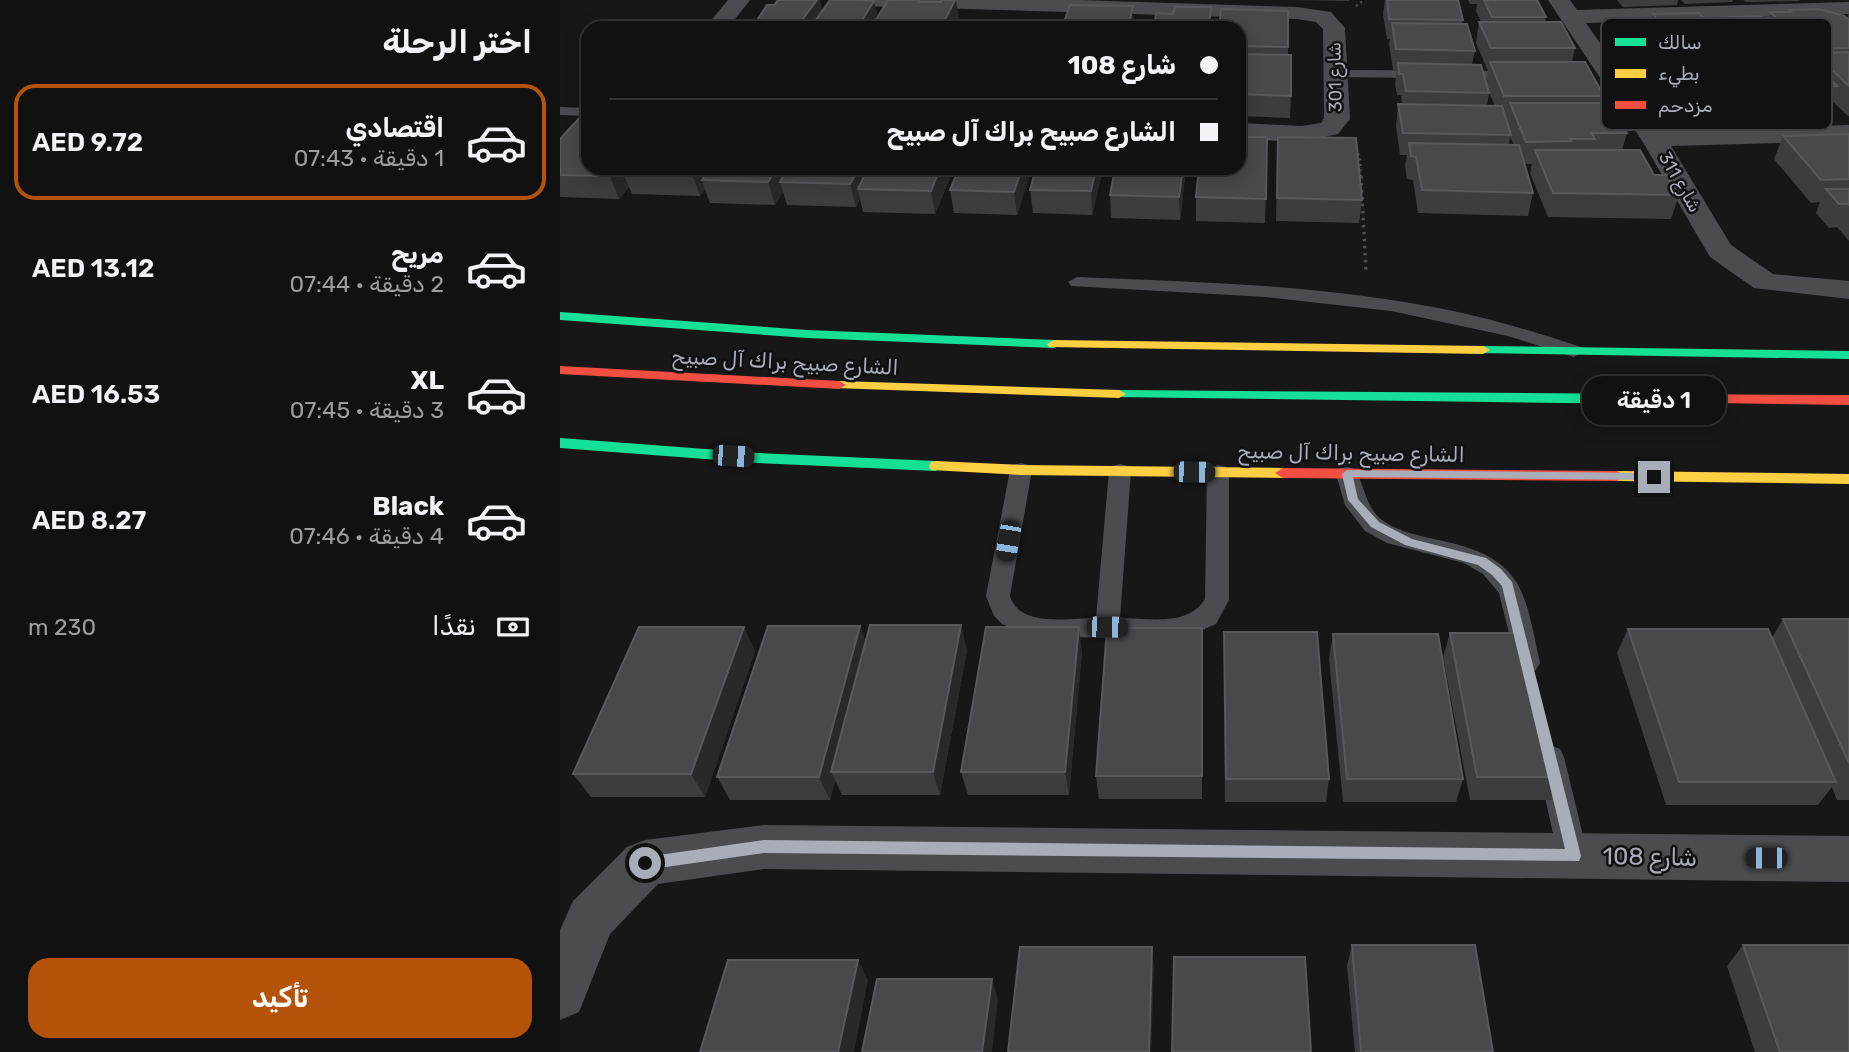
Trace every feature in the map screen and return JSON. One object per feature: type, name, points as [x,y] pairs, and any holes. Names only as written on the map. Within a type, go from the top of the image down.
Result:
[{"type":"main road","points":[[560,316],[778,334],[938,342],[1849,355]]},
{"type":"main road","name":"الشارع صبيح براك آل صبيح","points":[[560,370],[770,384],[991,392],[1849,400]]},
{"type":"main road","points":[[1737,416],[1809,400]]},
{"type":"main road","name":"الشارع صبيح براك آل صبيح","points":[[560,443],[758,458],[1021,470],[1849,478]]},
{"type":"street","points":[[722,21],[739,0]]},
{"type":"street","name":"شارع 301","points":[[864,0],[1297,13],[1322,17],[1334,28],[1337,119],[1329,129],[1302,134],[1246,131]]},
{"type":"street","points":[[1565,9],[1849,8]]},
{"type":"street","name":"شارع 311","points":[[1565,9],[1601,71]]},
{"type":"street","name":"شارع 311","points":[[1647,130],[1720,251],[1765,282],[1849,290]]},
{"type":"street","points":[[1654,139],[1849,133]]},
{"type":"street","name":"شارع 108","points":[[560,993],[590,918],[645,863],[764,846],[1849,859]]},
{"type":"lane","points":[[1336,74],[1528,75]]},
{"type":"lane","points":[[560,111],[581,112]]},
{"type":"lane","points":[[1077,282],[1222,290],[1368,303],[1493,324],[1574,351]]},
{"type":"lane","points":[[1021,470],[998,596],[1004,612],[1011,619],[1034,627],[1184,628],[1207,617],[1217,600],[1218,472]]},
{"type":"lane","points":[[1107,627],[1120,471]]},
{"type":"lane","points":[[1347,474],[1353,500],[1362,513],[1390,535],[1482,561],[1497,572],[1507,585],[1531,681]]},
{"type":"lane","points":[[1544,735],[1573,856]]},
{"type":"path","points":[[1329,129],[1360,156],[1368,303]]},
{"type":"building","points":[[778,0],[817,0],[801,21],[757,21],[767,5],[774,5]]},
{"type":"building","points":[[830,0],[874,1],[861,21],[815,21]]},
{"type":"building","points":[[888,0],[955,0],[944,21],[875,21]]},
{"type":"building","points":[[1387,0],[1458,0],[1463,20],[1389,19]]},
{"type":"building","points":[[1484,0],[1537,0],[1546,17],[1492,17]]},
{"type":"building","points":[[1070,5],[1133,6],[1130,21],[1064,21]]},
{"type":"building","points":[[1175,7],[1211,7],[1210,21],[1155,21],[1156,13],[1173,14]]},
{"type":"building","points":[[1221,9],[1288,11],[1288,47],[1246,46],[1246,21],[1220,21]]},
{"type":"building","points":[[1819,9],[1844,16],[1849,20],[1849,48],[1832,48],[1832,18],[1776,18],[1770,12],[1791,12],[1789,10]]},
{"type":"building","points":[[1699,13],[1704,18],[1656,18],[1653,14]]},
{"type":"building","points":[[1760,16],[1762,18],[1715,18]]},
{"type":"building","points":[[1479,22],[1561,22],[1575,48],[1491,48]]},
{"type":"building","points":[[1392,23],[1467,24],[1475,51],[1396,49]]},
{"type":"building","points":[[1832,52],[1849,52],[1849,86],[1832,70]]},
{"type":"building","points":[[1246,54],[1291,55],[1291,96],[1246,94]]},
{"type":"building","points":[[1490,62],[1585,62],[1601,91],[1601,96],[1504,96]]},
{"type":"building","points":[[1398,63],[1481,65],[1489,93],[1406,91]]},
{"type":"building","points":[[1510,103],[1601,103],[1601,130],[1625,130],[1627,133],[1592,133],[1595,139],[1526,142]]},
{"type":"building","points":[[1398,104],[1502,106],[1511,135],[1403,133]]},
{"type":"building","points":[[581,116],[581,175],[611,175],[610,176],[560,175],[560,139]]},
{"type":"building","points":[[1849,134],[1849,179],[1821,180],[1783,136]]},
{"type":"building","points":[[1246,137],[1267,137],[1266,199],[1196,197],[1198,175],[1246,175]]},
{"type":"building","points":[[1278,137],[1356,138],[1362,200],[1277,198]]},
{"type":"building","points":[[1409,143],[1519,145],[1533,193],[1422,190],[1416,157],[1411,156]]},
{"type":"building","points":[[1535,150],[1640,150],[1654,175],[1667,175],[1679,195],[1553,193]]},
{"type":"building","points":[[705,175],[772,175],[768,182],[702,180]]},
{"type":"building","points":[[784,175],[855,175],[850,184],[780,182]]},
{"type":"building","points":[[865,175],[937,175],[931,191],[858,189]]},
{"type":"building","points":[[956,175],[1020,175],[1014,192],[950,190]]},
{"type":"building","points":[[1034,175],[1094,175],[1091,191],[1030,190]]},
{"type":"building","points":[[1114,175],[1182,175],[1179,197],[1110,195]]},
{"type":"building","points":[[1826,189],[1849,189],[1849,205],[1839,204]]},
{"type":"building","points":[[1783,619],[1849,619],[1849,763]]},
{"type":"building","points":[[870,625],[961,625],[933,772],[831,772]]},
{"type":"building","points":[[768,626],[860,626],[819,777],[717,777]]},
{"type":"building","points":[[639,627],[744,627],[691,774],[573,774]]},
{"type":"building","points":[[986,627],[1079,627],[1065,772],[961,772]]},
{"type":"building","points":[[1107,628],[1202,628],[1202,776],[1096,776]]},
{"type":"building","points":[[1628,629],[1768,629],[1836,782],[1679,782]]},
{"type":"building","points":[[1224,632],[1317,632],[1329,779],[1226,779]]},
{"type":"building","points":[[1450,633],[1523,633],[1560,777],[1477,777]]},
{"type":"building","points":[[1333,634],[1438,634],[1463,779],[1347,779]]},
{"type":"building","points":[[1352,945],[1475,945],[1493,1052],[1361,1052]]},
{"type":"building","points":[[1743,945],[1849,945],[1849,1052],[1780,1052]]},
{"type":"building","points":[[1020,947],[1152,947],[1149,1052],[1008,1052]]},
{"type":"building","points":[[1174,957],[1305,957],[1311,1052],[1172,1052]]},
{"type":"building","points":[[728,960],[858,960],[838,1052],[700,1052]]},
{"type":"building","points":[[877,979],[992,979],[982,1052],[862,1052]]},
{"type":"traffic: fast","points":[[560,316],[807,334],[1054,344]]},
{"type":"traffic: fast","points":[[1483,350],[1849,355]]},
{"type":"traffic: fast","points":[[1119,394],[1646,399]]},
{"type":"traffic: fast","points":[[560,443],[758,458],[936,466]]},
{"type":"traffic: slow","points":[[1054,344],[1483,350]]},
{"type":"traffic: slow","points":[[839,385],[1119,394]]},
{"type":"traffic: slow","points":[[936,466],[1021,470],[1283,473]]},
{"type":"traffic: slow","points":[[1617,476],[1849,479]]},
{"type":"traffic: jam","points":[[560,370],[839,385]]},
{"type":"traffic: jam","points":[[1646,399],[1849,400]]},
{"type":"traffic: jam","points":[[1283,473],[1617,476]]},
{"type":"route","points":[[645,863],[764,846],[1573,856],[1507,585],[1497,572],[1482,561],[1390,535],[1362,513],[1353,500],[1347,474],[1654,477]]}]
